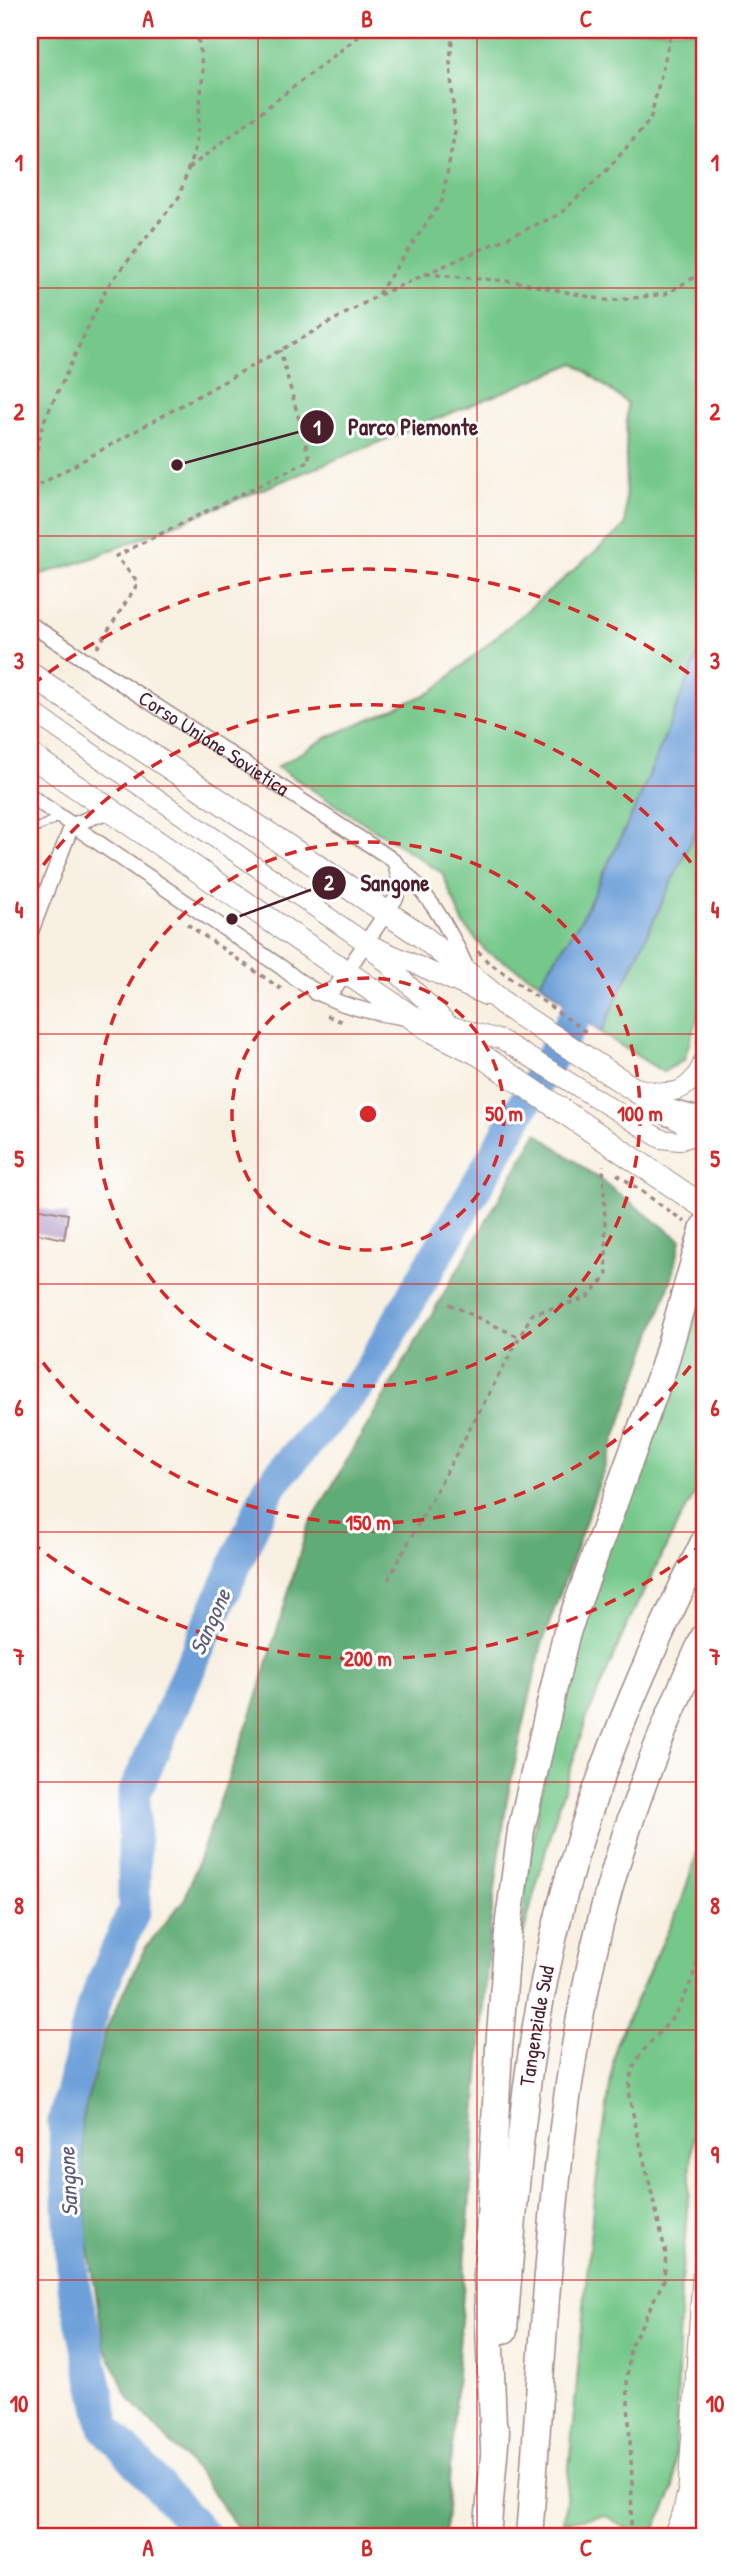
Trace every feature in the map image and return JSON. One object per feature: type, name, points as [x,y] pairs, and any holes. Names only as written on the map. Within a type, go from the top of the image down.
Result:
[{"type":"highway","points":[[670,1113],[704,1131]]},
{"type":"highway","points":[[494,2449],[487,2275],[499,2048],[509,1920],[521,1830],[566,1635],[664,1366],[704,1227]]},
{"type":"highway","name":"Tangenziale Sud","points":[[487,2537],[523,2107],[549,1956],[591,1804],[620,1725],[704,1542]]},
{"type":"highway","name":"Tangenziale Sud","points":[[529,2537],[562,2145],[577,2040],[608,1892],[654,1751],[704,1637]]},
{"type":"main road","name":"Corso Unione Sovietica","points":[[30,674],[423,937],[516,1012],[670,1113]]},
{"type":"main road","points":[[30,755],[414,1019],[486,1059],[704,1208]]},
{"type":"main road","points":[[674,2537],[684,2515],[690,2489],[704,2278]]},
{"type":"main road","points":[[690,2489],[704,2533]]},
{"type":"street","name":"Corso Unione Sovietica","points":[[30,624],[87,664],[395,862],[425,891],[458,947],[470,977]]},
{"type":"street","points":[[30,710],[366,943],[486,1059]]},
{"type":"street","points":[[30,796],[314,993],[353,1009],[414,1019]]},
{"type":"street","points":[[66,821],[112,810]]},
{"type":"street","points":[[30,934],[66,821]]},
{"type":"street","points":[[314,993],[328,992],[336,987],[386,913],[398,890],[395,862]]},
{"type":"street","points":[[366,943],[411,960],[516,1012]]},
{"type":"street","points":[[450,1025],[502,1040],[563,1075],[661,1139],[679,1141],[704,1131]]},
{"type":"street","points":[[626,1085],[651,1091],[673,1092],[694,1080],[700,1052]]},
{"type":"lane","points":[[30,831],[66,821]]},
{"type":"lane","points":[[601,2537],[629,2537]]},
{"type":"path","points":[[30,479],[43,423],[107,287],[179,197],[196,145],[203,73],[197,30]]},
{"type":"path","points":[[188,169],[367,30]]},
{"type":"path","points":[[377,296],[442,201],[455,131],[450,62],[453,30]]},
{"type":"path","points":[[30,490],[377,296],[560,214],[608,169],[650,120],[672,30]]},
{"type":"path","points":[[424,274],[516,282],[610,301],[665,294],[704,272]]},
{"type":"path","points":[[87,664],[138,583],[116,556],[310,460],[280,350]]},
{"type":"path","points":[[535,995],[594,1037]]},
{"type":"path","points":[[700,1052],[704,1023]]},
{"type":"path","points":[[388,1580],[532,1314],[587,1298],[607,1276],[604,1166]]},
{"type":"path","points":[[449,1304],[519,1337]]},
{"type":"path","points":[[629,2537],[632,2480],[627,2382],[630,2348],[664,2280],[666,2254],[629,2097],[629,2080],[639,2053],[678,2009],[704,1943]]},
{"type":"green space","points":[[30,30],[704,30],[704,640],[639,800],[582,918],[540,982],[486,951],[464,925],[442,873],[277,767],[328,737],[432,692],[625,526],[627,403],[575,363],[87,560],[30,578]]},
{"type":"green space","points":[[704,813],[704,996],[684,1060],[663,1072],[601,1033]]},
{"type":"green space","points":[[537,1133],[681,1240],[673,1275],[541,1647],[507,1799],[490,1927],[445,2537],[244,2537],[200,2475],[128,2397],[104,2345],[87,2236],[81,2124],[106,2029],[146,1947],[185,1898],[257,1698],[307,1529]]},
{"type":"green space","points":[[704,1271],[704,1479],[680,1519],[628,1623],[586,1720],[551,1831],[521,1943],[526,1881],[539,1801],[586,1606]]},
{"type":"green space","points":[[704,1830],[704,2113],[693,2140],[681,2285],[674,2489],[652,2537],[640,2537],[605,2515],[564,2522],[594,2197],[616,2044],[682,1900]]},
{"type":"water","points":[[704,640],[704,813],[601,1033],[540,982],[582,918],[639,800]]},
{"type":"building","points":[[30,1207],[68,1214],[64,1239],[30,1232]]},
{"type":"waterway","name":"Sangone","points":[[205,2537],[105,2427],[74,2287],[64,2122],[93,2006],[134,1910],[134,1794],[271,1484],[365,1378],[599,975]]},
{"type":"place","name":"Parco Piemonte","points":[[177,465]]},
{"type":"place","name":"Sangone","points":[[232,919]]}]
